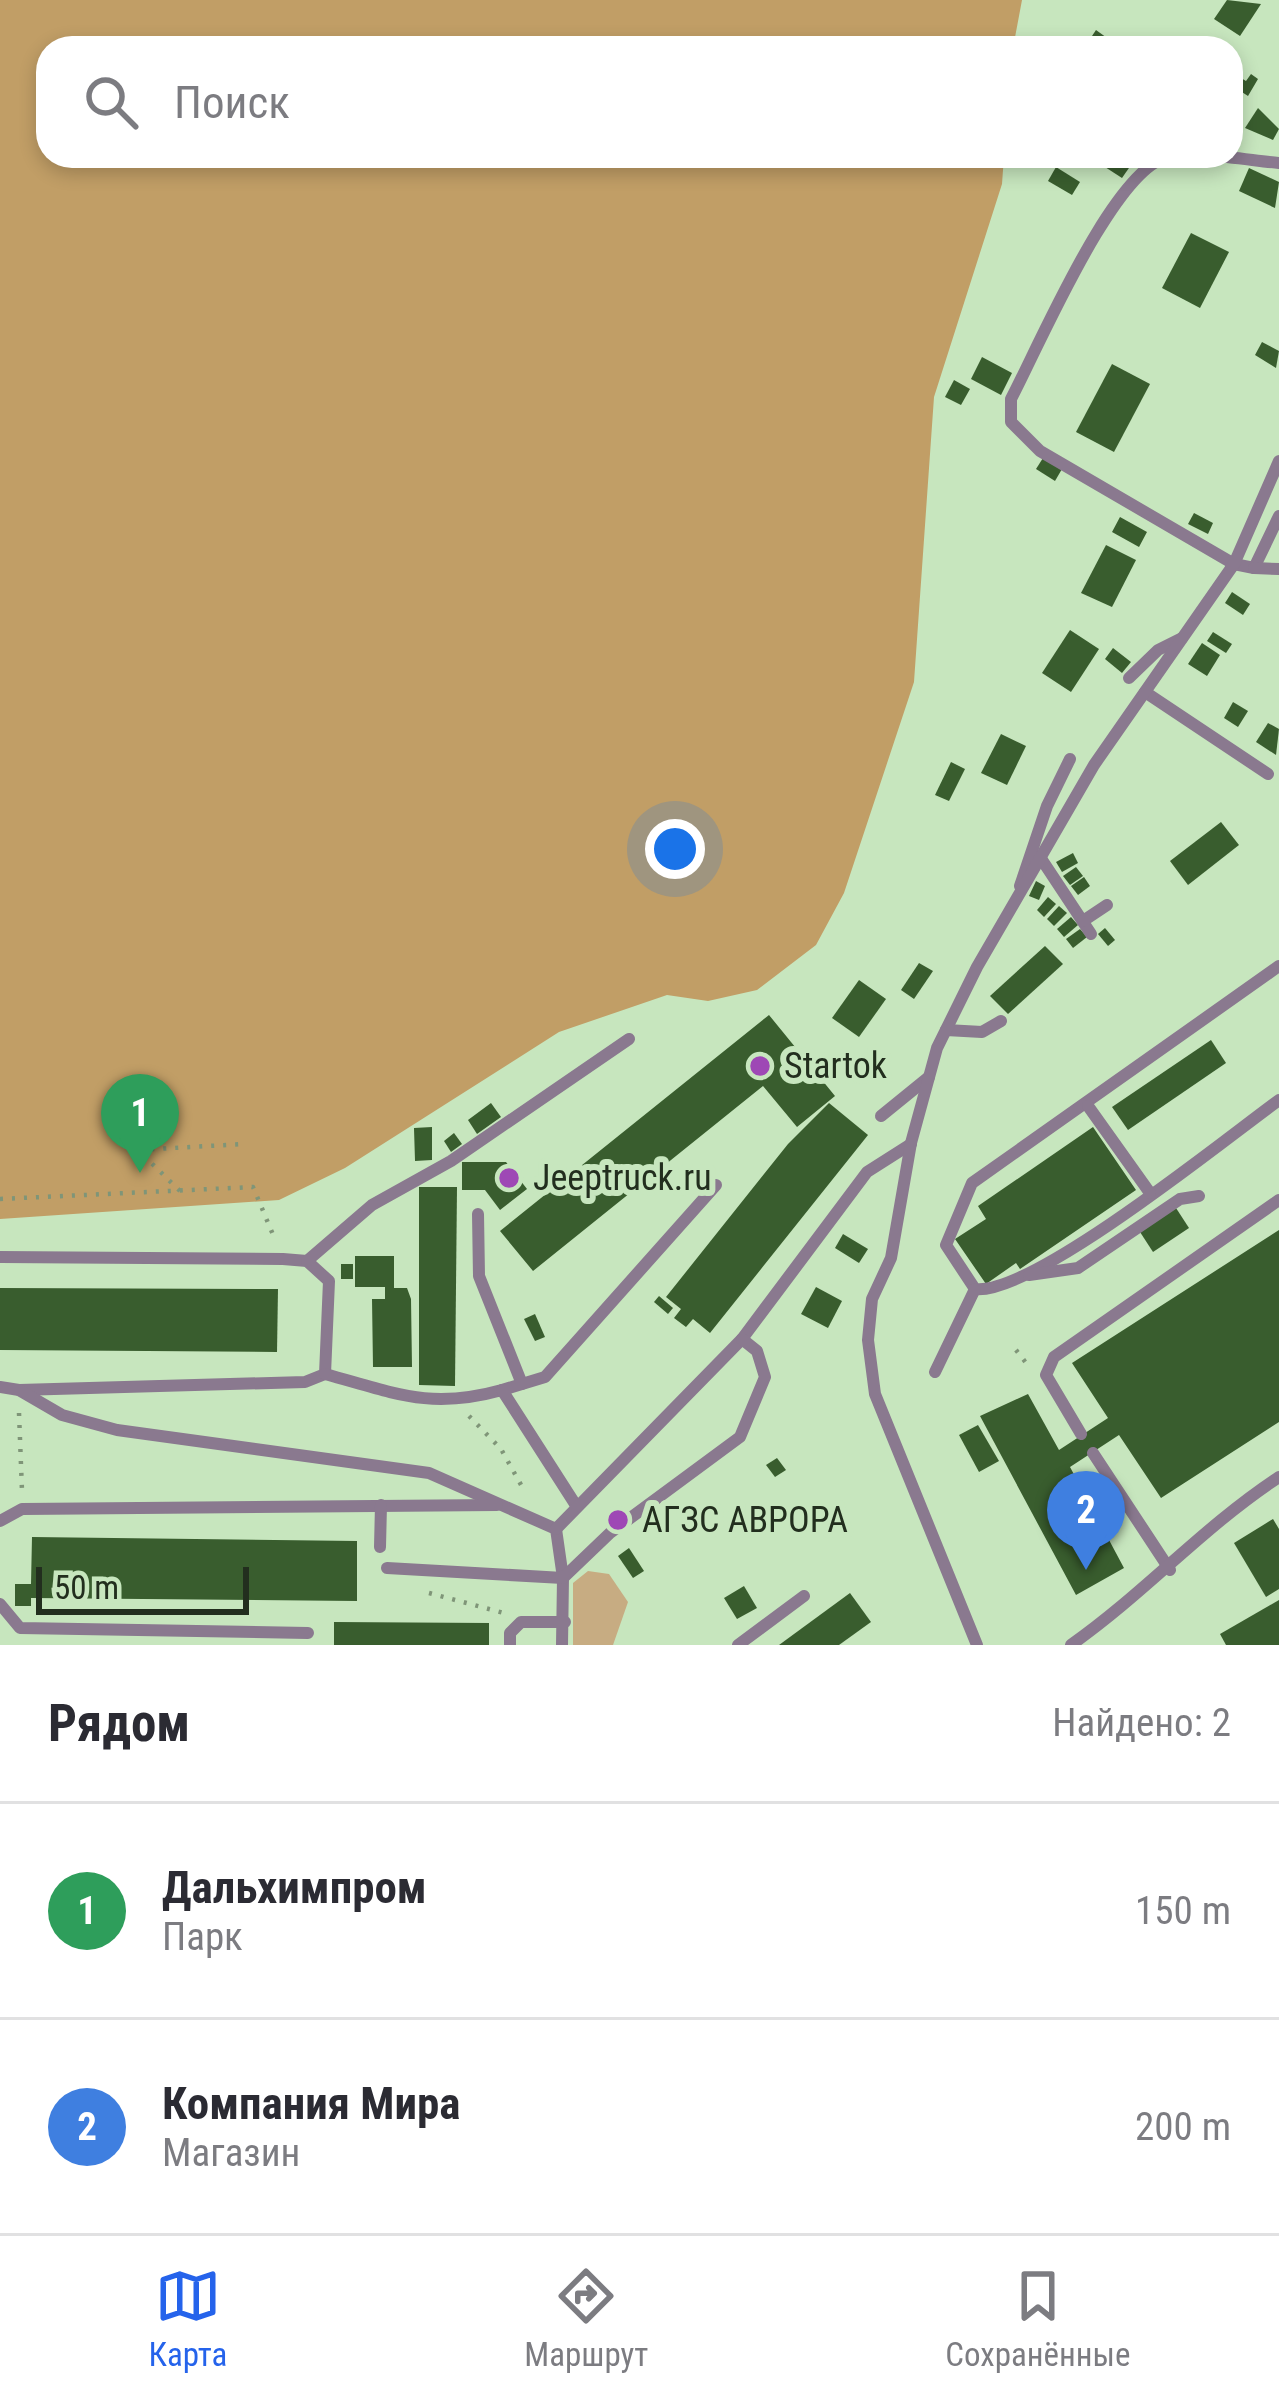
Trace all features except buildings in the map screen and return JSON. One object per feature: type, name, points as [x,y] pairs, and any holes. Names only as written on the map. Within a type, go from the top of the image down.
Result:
[{"type":"lane","points":[[1243,161],[1279,163]]},
{"type":"lane","points":[[1139,168],[1110,210],[1011,399],[1011,422],[1040,452],[1234,564],[1279,569]]},
{"type":"lane","points":[[977,1645],[875,1394],[868,1340],[872,1299],[891,1258],[911,1144],[946,1030],[1094,765],[1234,564],[1279,461]]},
{"type":"lane","points":[[1254,568],[1279,517]]},
{"type":"lane","points":[[1130,678],[1158,650],[1183,638]]},
{"type":"lane","points":[[1145,692],[1268,774]]},
{"type":"lane","points":[[1018,900],[1047,806],[1070,759]]},
{"type":"lane","points":[[1042,860],[1087,927],[1107,905]]},
{"type":"lane","points":[[1279,966],[1088,1106],[972,1183],[946,1245],[976,1288],[993,1291],[1028,1275],[1279,1100]]},
{"type":"lane","points":[[946,1030],[982,1031],[1001,1021]]},
{"type":"lane","points":[[308,1261],[372,1205],[451,1161],[629,1039]]},
{"type":"lane","points":[[881,1116],[930,1076]]},
{"type":"lane","points":[[1088,1106],[1150,1192]]},
{"type":"lane","points":[[556,1529],[742,1339],[867,1172],[911,1144]]},
{"type":"lane","points":[[0,1387],[305,1382],[326,1373],[397,1394],[457,1403],[545,1377],[716,1185]]},
{"type":"lane","points":[[1028,1275],[1078,1268],[1180,1199],[1199,1196]]},
{"type":"lane","points":[[1081,1434],[1046,1376],[1054,1358],[1279,1200]]},
{"type":"lane","points":[[478,1214],[479,1276],[522,1384]]},
{"type":"lane","points":[[0,1257],[308,1261],[328,1281],[326,1373]]},
{"type":"lane","points":[[935,1372],[976,1288]]},
{"type":"lane","points":[[387,1568],[563,1578],[610,1533],[740,1437],[766,1377],[757,1351],[742,1339]]},
{"type":"lane","points":[[19,1390],[62,1415],[118,1430],[429,1473],[556,1529]]},
{"type":"lane","points":[[502,1390],[577,1507]]},
{"type":"lane","points":[[1093,1454],[1170,1570]]},
{"type":"lane","points":[[1071,1645],[1170,1570],[1187,1545],[1279,1477]]},
{"type":"lane","points":[[380,1547],[381,1505]]},
{"type":"lane","points":[[0,1521],[22,1509],[505,1505]]},
{"type":"lane","points":[[556,1529],[563,1578],[562,1645]]},
{"type":"lane","points":[[739,1645],[804,1596]]},
{"type":"lane","points":[[0,1604],[20,1628],[308,1634]]},
{"type":"lane","points":[[510,1645],[510,1633],[521,1622],[565,1622]]},
{"type":"path","points":[[180,1191],[138,1150],[243,1144]]},
{"type":"path","points":[[0,1199],[254,1187],[283,1259]]},
{"type":"path","points":[[1016,1350],[1025,1366]]},
{"type":"path","points":[[19,1390],[22,1509]]},
{"type":"path","points":[[457,1403],[518,1472]]},
{"type":"path","points":[[422,1590],[483,1604],[521,1622]]},
{"type":"shaded area","points":[[0,0],[1022,0],[1015,36],[36,36],[36,168],[1003,168],[934,397],[914,682],[844,893],[816,945],[757,990],[708,1001],[667,995],[559,1032],[345,1168],[279,1200],[0,1219]]},
{"type":"shaded area","points":[[588,1571],[609,1574],[628,1602],[613,1645],[573,1645],[573,1583]]},
{"type":"place","name":"Startok","points":[[760,1066]]},
{"type":"place","name":"Дальхимпром","points":[[140,1173]]},
{"type":"place","name":"Jeeptruck.ru","points":[[509,1178]]},
{"type":"place","name":"АГЗС АВРОРА","points":[[618,1520]]},
{"type":"place","name":"Компания Мира","points":[[1086,1570]]}]
